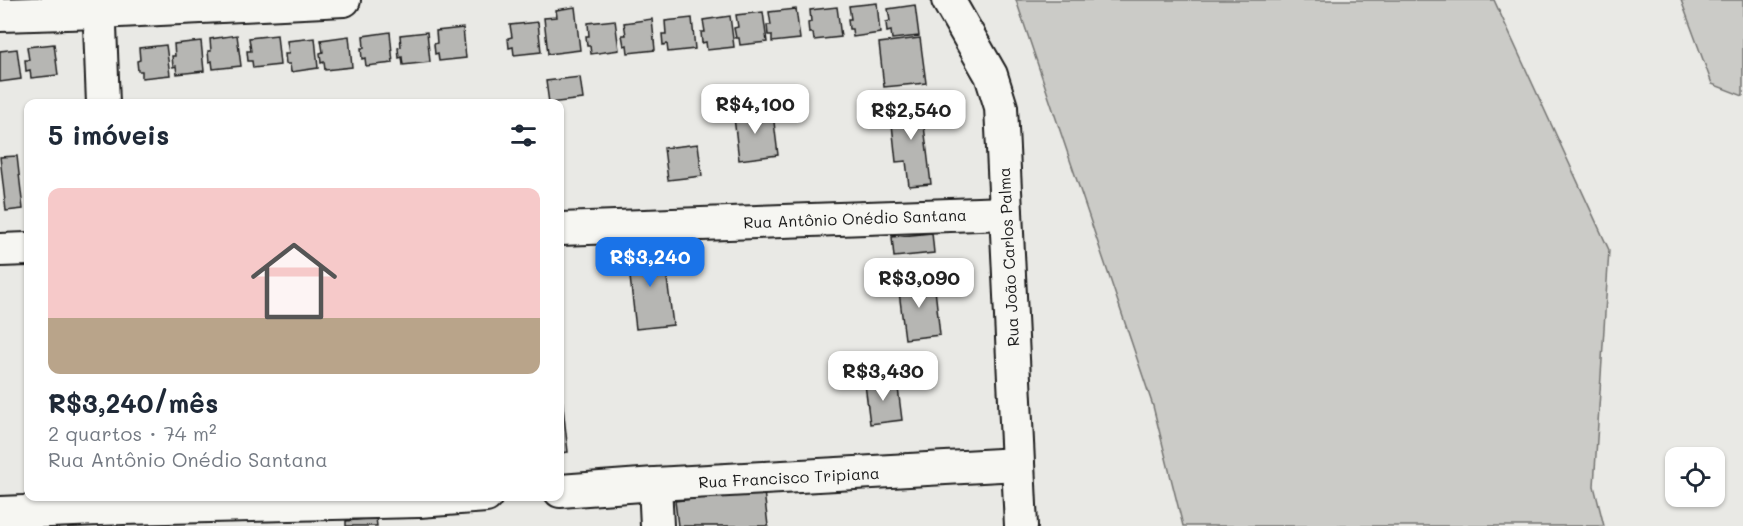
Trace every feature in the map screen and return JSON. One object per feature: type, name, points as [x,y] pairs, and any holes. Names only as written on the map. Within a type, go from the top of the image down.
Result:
[{"type":"street","points":[[0,15],[99,6],[344,0]]},
{"type":"street","name":"Rua João Carlos Palma","points":[[948,0],[991,75],[1001,107],[1021,526]]},
{"type":"street","points":[[99,6],[103,99]]},
{"type":"street","name":"Rua Antônio Onédio Santana","points":[[564,229],[1006,213]]},
{"type":"street","points":[[0,250],[24,249]]},
{"type":"street","name":"Rua Francisco Tripiana","points":[[564,491],[1018,464]]},
{"type":"street","points":[[655,484],[657,526]]},
{"type":"street","points":[[0,513],[124,510],[420,514],[468,501]]},
{"type":"shaded area","points":[[1016,0],[1494,0],[1609,250],[1594,486],[1604,526],[1183,526],[1153,406]]},
{"type":"shaded area","points":[[1681,0],[1743,0],[1743,96],[1712,84]]},
{"type":"building","points":[[877,3],[880,33],[853,37],[852,29],[849,29],[848,19],[851,19],[849,6]]},
{"type":"building","points":[[915,5],[919,36],[892,39],[891,31],[887,32],[886,22],[890,21],[888,9]]},
{"type":"building","points":[[575,7],[580,50],[548,54],[544,18],[557,17],[556,10]]},
{"type":"building","points":[[837,7],[841,37],[814,40],[813,33],[809,33],[810,10]]},
{"type":"building","points":[[796,9],[800,39],[772,42],[772,35],[768,35],[767,25],[771,25],[769,12]]},
{"type":"building","points":[[763,12],[767,42],[740,45],[734,28],[738,27],[736,15]]},
{"type":"building","points":[[730,16],[734,47],[707,50],[706,42],[702,43],[701,32],[705,32],[703,20]]},
{"type":"building","points":[[692,18],[695,49],[668,52],[667,44],[663,45],[662,34],[666,34],[665,21]]},
{"type":"building","points":[[652,19],[655,50],[628,53],[622,35],[626,35],[624,23]]},
{"type":"building","points":[[615,20],[619,50],[591,54],[586,36],[589,36],[588,23]]},
{"type":"building","points":[[538,22],[541,52],[514,55],[513,47],[509,48],[508,38],[512,37],[510,25]]},
{"type":"building","points":[[463,28],[466,58],[439,61],[438,53],[435,54],[434,44],[437,43],[436,31]]},
{"type":"building","points":[[390,32],[393,63],[366,66],[365,58],[362,59],[363,36]]},
{"type":"building","points":[[427,32],[430,62],[403,65],[402,57],[399,58],[398,48],[401,47],[400,35]]},
{"type":"building","points":[[237,35],[241,66],[213,69],[212,61],[209,62],[210,39]]},
{"type":"building","points":[[277,35],[280,65],[253,68],[252,61],[248,61],[247,51],[251,51],[249,38]]},
{"type":"building","points":[[349,36],[352,67],[325,70],[324,62],[321,63],[320,53],[323,52],[321,40]]},
{"type":"building","points":[[315,38],[318,68],[291,72],[290,64],[286,64],[285,54],[289,54],[287,41]]},
{"type":"building","points":[[920,38],[926,83],[884,87],[879,43]]},
{"type":"building","points":[[201,41],[204,71],[177,74],[176,66],[173,67],[174,44]]},
{"type":"building","points":[[54,44],[58,75],[31,78],[30,70],[26,71],[25,60],[29,60],[27,47]]},
{"type":"building","points":[[166,45],[170,75],[142,78],[142,71],[138,71],[137,61],[140,60],[139,48]]},
{"type":"building","points":[[17,49],[21,79],[0,82],[0,51]]},
{"type":"building","points":[[580,77],[583,99],[564,101],[564,99],[548,99],[546,81]]},
{"type":"building","points":[[921,101],[931,184],[909,186],[906,161],[896,162],[890,105]]},
{"type":"building","points":[[746,108],[747,118],[773,114],[778,155],[739,160],[733,109]]},
{"type":"building","points":[[698,144],[702,176],[668,180],[664,148]]},
{"type":"building","points":[[17,156],[23,209],[6,211],[0,157]]},
{"type":"building","points":[[932,233],[934,253],[894,257],[892,237]]},
{"type":"building","points":[[663,247],[673,325],[636,329],[627,251]]},
{"type":"building","points":[[934,280],[940,335],[905,339],[898,284]]},
{"type":"building","points":[[897,380],[902,420],[870,424],[865,384]]},
{"type":"building","points":[[564,416],[568,452],[564,452]]},
{"type":"building","points":[[764,491],[768,526],[678,526],[675,501]]},
{"type":"building","points":[[376,518],[377,526],[346,526],[346,521]]}]
